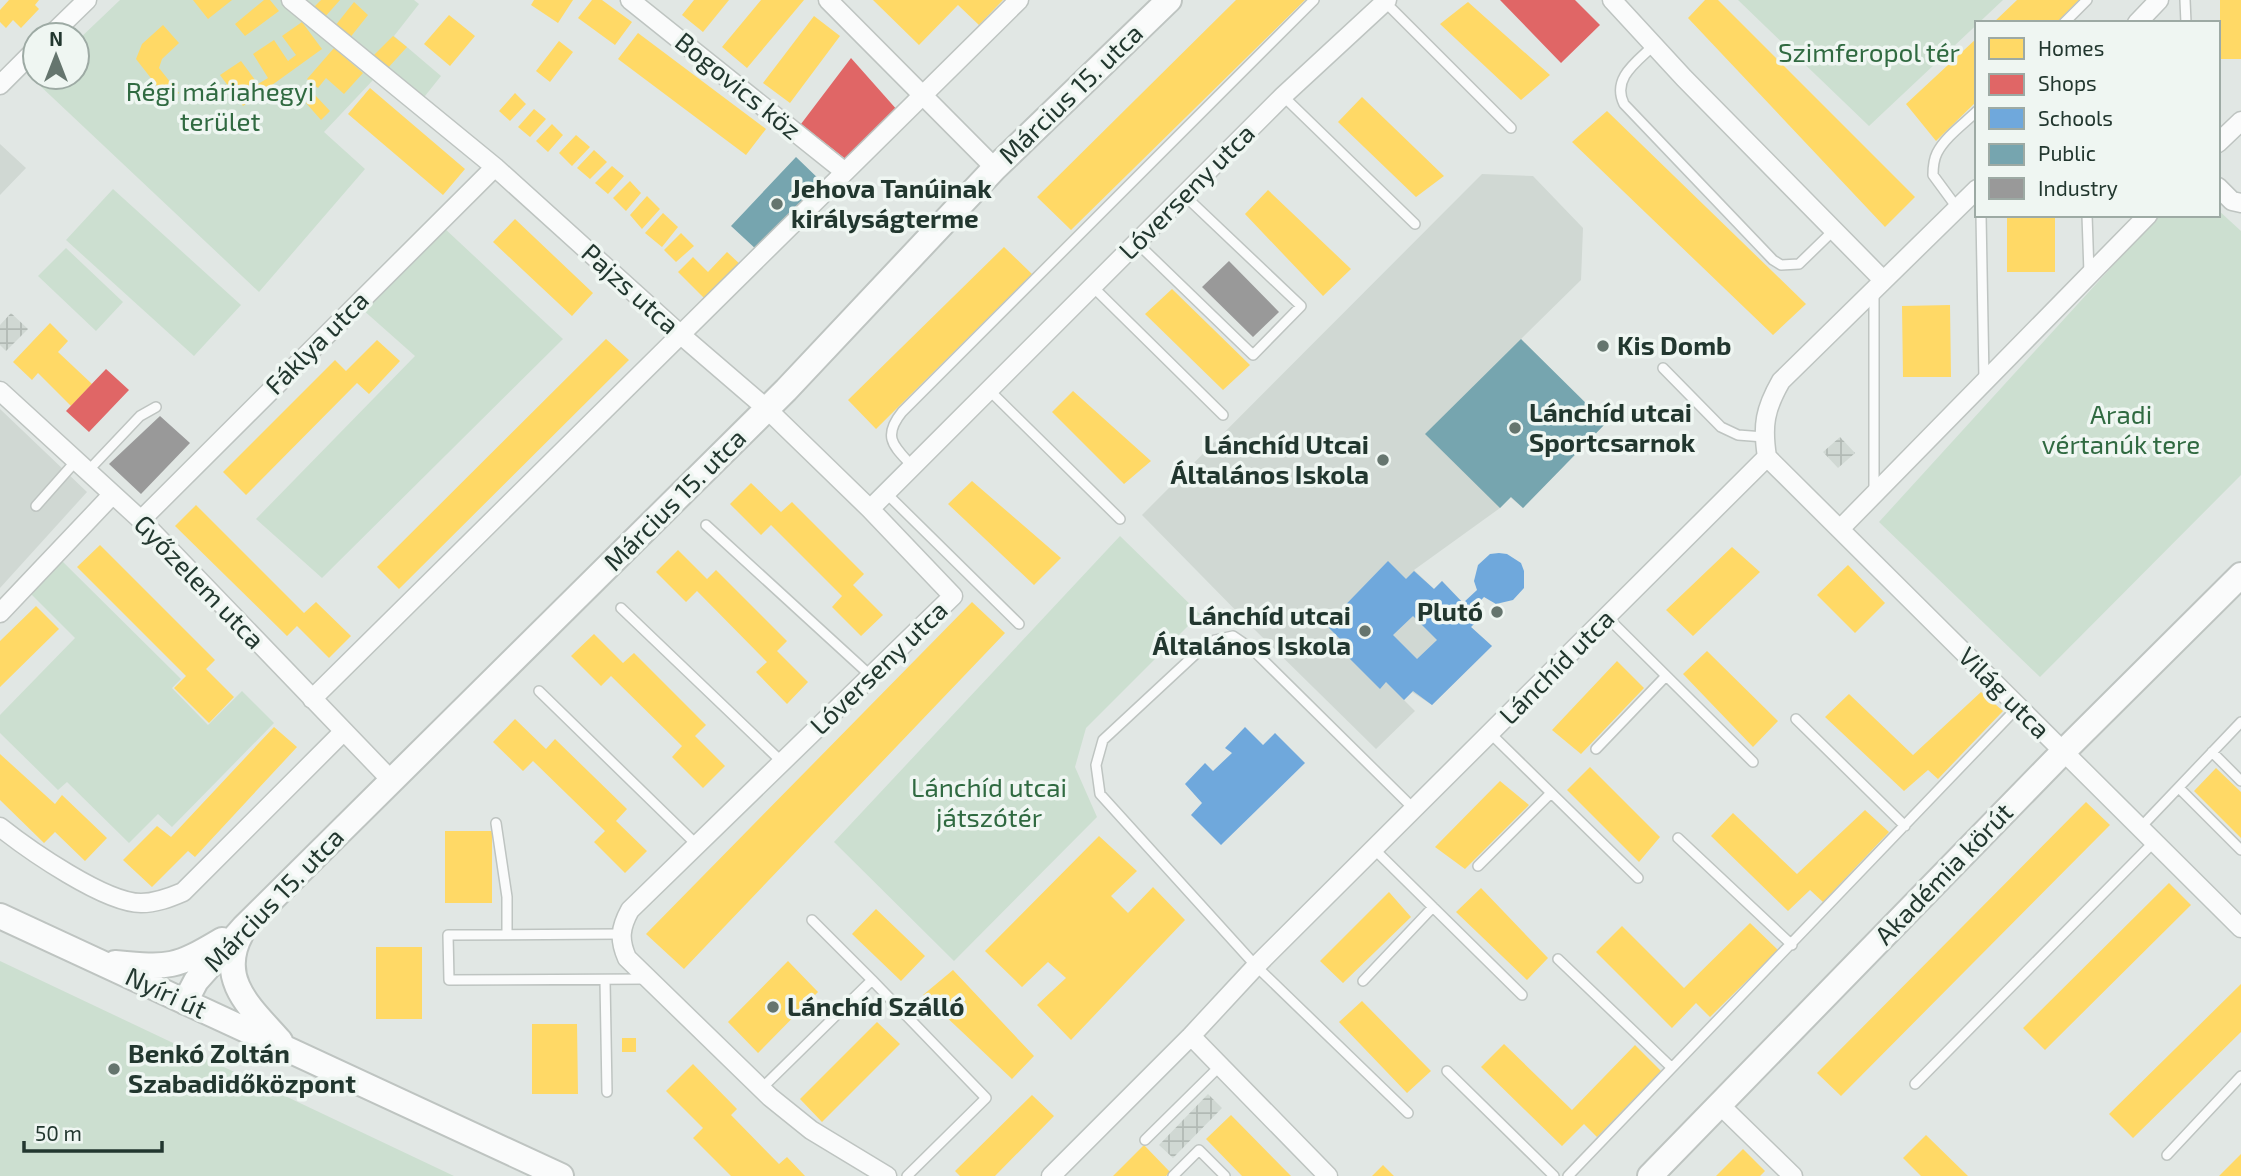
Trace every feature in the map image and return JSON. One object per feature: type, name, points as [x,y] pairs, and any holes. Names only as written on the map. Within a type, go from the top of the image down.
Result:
[{"type":"street","points":[[65,21],[87,0]]},
{"type":"street","name":"Pajzs utca","points":[[291,0],[495,167],[767,409],[870,509]]},
{"type":"street","name":"Bogovics köz","points":[[630,0],[845,172]]},
{"type":"street","points":[[828,0],[995,168]]},
{"type":"street","points":[[312,699],[924,97],[1019,0]]},
{"type":"street","name":"Március 15. utca","points":[[185,1002],[196,981],[244,927],[767,409],[995,168],[1169,0]]},
{"type":"street","points":[[1612,0],[1834,230],[1879,285]]},
{"type":"street","points":[[2139,21],[2159,0]]},
{"type":"street","name":"Lóverseny utca","points":[[620,934],[630,910],[953,596],[870,509],[1283,96],[1386,1]]},
{"type":"street","points":[[4,72],[21,60]]},
{"type":"street","points":[[2220,141],[2241,121]]},
{"type":"street","name":"Fáklya utca","points":[[141,520],[495,167]]},
{"type":"street","points":[[2220,189],[2232,201],[2241,203]]},
{"type":"street","points":[[1767,457],[1764,437],[1768,404],[1781,381],[1975,191]]},
{"type":"street","points":[[1840,529],[2146,217]]},
{"type":"street","name":"Győzelem utca","points":[[0,391],[141,520],[391,780]]},
{"type":"street","name":"Világ utca","points":[[1767,457],[2241,928]]},
{"type":"street","name":"Lánchíd utca","points":[[1051,1176],[1191,1036],[1256,965],[1767,457]]},
{"type":"street","points":[[0,613],[112,495]]},
{"type":"street","name":"Akadémia körút","points":[[1650,1176],[2063,752],[2241,575]]},
{"type":"street","points":[[0,827],[80,880],[114,897],[142,903],[163,900],[183,892],[342,732]]},
{"type":"street","name":"Nyíri út","points":[[0,916],[561,1176]]},
{"type":"street","points":[[96,961],[158,967],[181,963],[244,927]]},
{"type":"street","points":[[244,927],[234,955],[233,967],[238,991],[288,1050]]},
{"type":"street","points":[[620,934],[627,958],[761,1089],[811,1130],[887,1176]]},
{"type":"street","points":[[1191,1036],[1328,1176]]},
{"type":"street","points":[[1720,1105],[1793,1176]]},
{"type":"lane","points":[[913,467],[891,440],[894,422],[902,412],[1314,0]]},
{"type":"lane","points":[[2066,21],[2087,0]]},
{"type":"lane","points":[[2185,0],[2186,21]]},
{"type":"lane","points":[[1386,1],[1511,128]]},
{"type":"lane","points":[[1655,45],[1621,80],[1620,89],[1624,104],[1773,260],[1781,265],[1799,264],[1834,230]]},
{"type":"lane","points":[[1283,96],[1415,224]]},
{"type":"lane","points":[[1958,209],[1933,176],[1934,165],[1937,153],[1943,145],[1975,113]]},
{"type":"lane","points":[[1136,243],[1253,355],[1301,306],[1184,195]]},
{"type":"lane","points":[[1981,217],[1984,381]]},
{"type":"lane","points":[[2087,217],[2089,276]]},
{"type":"lane","points":[[1874,494],[1879,285]]},
{"type":"lane","points":[[1093,287],[1223,415]]},
{"type":"lane","points":[[1663,368],[1721,427],[1738,435],[1764,437]]},
{"type":"lane","points":[[990,391],[1120,519]]},
{"type":"lane","points":[[36,506],[140,416],[156,407]]},
{"type":"lane","points":[[886,493],[1019,624]]},
{"type":"lane","points":[[706,525],[871,676]]},
{"type":"lane","points":[[621,608],[782,762]]},
{"type":"lane","points":[[1606,617],[1753,762]]},
{"type":"lane","points":[[1408,1113],[1256,965],[1100,794],[1096,765],[1103,740],[1201,649],[1214,640],[1233,636],[1252,649],[1413,808]]},
{"type":"lane","points":[[1596,749],[1666,676]]},
{"type":"lane","points":[[539,691],[696,844]]},
{"type":"lane","points":[[1568,1176],[2018,707]]},
{"type":"lane","points":[[1796,719],[1905,826]]},
{"type":"lane","points":[[2140,828],[2240,725]]},
{"type":"lane","points":[[1490,733],[1639,878]]},
{"type":"lane","points":[[2212,752],[2241,781]]},
{"type":"lane","points":[[2179,788],[2241,850]]},
{"type":"lane","points":[[1478,866],[1551,793]]},
{"type":"lane","points":[[496,824],[507,897],[507,935]]},
{"type":"lane","points":[[1678,838],[1792,945]]},
{"type":"lane","points":[[1915,1084],[2154,842]]},
{"type":"lane","points":[[1374,849],[1522,995]]},
{"type":"lane","points":[[1363,981],[1433,907]]},
{"type":"lane","points":[[812,920],[986,1098],[907,1176]]},
{"type":"lane","points":[[620,934],[448,935],[449,980],[649,979]]},
{"type":"lane","points":[[1558,959],[1671,1067]]},
{"type":"lane","points":[[605,980],[607,1092]]},
{"type":"lane","points":[[761,1089],[872,980]]},
{"type":"lane","points":[[1145,1140],[1220,1066]]},
{"type":"lane","points":[[1447,1072],[1553,1176]]},
{"type":"lane","points":[[2167,1155],[2241,1076]]},
{"type":"lane","points":[[1173,1176],[1199,1150],[1225,1176]]},
{"type":"shaded area","points":[[0,144],[26,168],[0,195]]},
{"type":"shaded area","name":"Lánchíd Utcai Általános Iskola","points":[[1482,174],[1533,176],[1583,228],[1581,280],[1521,339],[1606,423],[1523,508],[1510,497],[1500,508],[1414,570],[1434,589],[1442,581],[1479,619],[1471,627],[1492,646],[1432,705],[1412,692],[1404,700],[1415,711],[1376,749],[1142,515]]},
{"type":"shaded area","points":[[11,313],[28,329],[6,351],[0,345],[0,325]]},
{"type":"shaded area","points":[[0,409],[87,492],[0,588]]},
{"type":"shaded area","points":[[1840,437],[1855,453],[1838,468],[1823,452]]},
{"type":"shaded area","points":[[1208,1094],[1222,1108],[1173,1158],[1159,1145]]},
{"type":"green space","name":"Régi máriahegyi terület","points":[[120,0],[414,0],[419,4],[394,36],[441,76],[413,111],[373,80],[324,132],[365,169],[259,292],[46,91],[91,91],[91,28]]},
{"type":"green space","name":"Szimferopol tér","points":[[1738,0],[2003,0],[1981,21],[1975,21],[1975,26],[1869,126]]},
{"type":"green space","points":[[113,189],[241,305],[194,356],[66,240]]},
{"type":"green space","name":"Aradi vértanúk tere","points":[[2220,212],[2241,231],[2241,475],[2040,677],[1879,522],[2157,217],[2220,217]]},
{"type":"green space","points":[[443,227],[563,339],[322,578],[256,519],[415,356],[362,309]]},
{"type":"green space","points":[[66,248],[123,302],[96,331],[38,276]]},
{"type":"green space","name":"Lánchíd utcai játszótér","points":[[1120,536],[1200,614],[1086,728],[1075,767],[1097,817],[954,961],[834,842]]},
{"type":"green space","points":[[59,558],[181,679],[172,688],[208,725],[242,691],[274,723],[172,827],[158,814],[129,843],[67,782],[58,790],[0,733],[0,715],[75,638],[27,590]]},
{"type":"green space","name":"Benkó Zoltán Szabadidőközpont","points":[[0,961],[454,1176],[0,1176]]},
{"type":"building: Homes","points":[[9,0],[39,0],[35,5],[39,9],[28,21],[21,21],[21,28],[13,20],[6,28],[0,22],[0,10]]},
{"type":"building: Homes","points":[[193,0],[232,0],[208,19]]},
{"type":"building: Homes","points":[[264,0],[270,0],[279,11],[245,36],[235,24]]},
{"type":"building: Homes","points":[[321,0],[340,0],[324,18],[313,8]]},
{"type":"building: Homes","points":[[534,0],[573,0],[558,23],[531,5]]},
{"type":"building: Homes","points":[[592,0],[602,0],[632,22],[615,45],[578,18]]},
{"type":"building: Homes","points":[[694,0],[729,0],[703,32],[682,15]]},
{"type":"building: Homes","points":[[761,0],[804,0],[747,68],[722,47]]},
{"type":"building: Homes","points":[[873,0],[1003,0],[979,25],[958,5],[919,45]]},
{"type":"building: Homes","points":[[1236,0],[1305,0],[1071,230],[1037,197]]},
{"type":"building: Homes","points":[[1705,0],[1718,0],[1915,197],[1885,227],[1688,18]]},
{"type":"building: Homes","points":[[2017,0],[2079,0],[2058,21],[1995,21]]},
{"type":"building: Homes","points":[[2220,0],[2241,0],[2241,59],[2220,59]]},
{"type":"building: Homes","points":[[354,2],[368,15],[349,39],[335,26]]},
{"type":"building: Homes","points":[[1468,2],[1550,75],[1521,100],[1440,24]]},
{"type":"building: Homes","points":[[449,15],[475,36],[450,66],[424,44]]},
{"type":"building: Homes","points":[[814,16],[840,36],[790,103],[763,83]]},
{"type":"building: Homes","points":[[302,22],[322,49],[243,106],[220,75],[241,61],[258,84],[268,78],[253,54],[274,40],[288,61],[296,55],[282,36]]},
{"type":"building: Homes","points":[[163,25],[179,43],[162,59],[159,68],[179,93],[168,100],[136,59],[142,44]]},
{"type":"building: Homes","points":[[638,33],[766,129],[746,155],[618,59]]},
{"type":"building: Homes","points":[[393,36],[407,47],[387,69],[373,56]]},
{"type":"building: Homes","points":[[1975,40],[1975,103],[1936,141],[1906,104]]},
{"type":"building: Homes","points":[[559,41],[573,52],[550,82],[536,71]]},
{"type":"building: Homes","points":[[334,48],[363,73],[344,94],[326,78],[318,88],[307,79]]},
{"type":"building: Homes","points":[[370,88],[465,169],[443,195],[348,114]]},
{"type":"building: Homes","points":[[515,93],[526,104],[510,121],[499,111]]},
{"type":"building: Homes","points":[[315,95],[330,111],[321,120],[306,103]]},
{"type":"building: Homes","points":[[1362,97],[1444,176],[1416,197],[1338,122]]},
{"type":"building: Homes","points":[[534,109],[546,119],[530,137],[518,127]]},
{"type":"building: Homes","points":[[1607,111],[1806,304],[1773,335],[1572,142]]},
{"type":"building: Homes","points":[[552,124],[563,135],[548,152],[536,141]]},
{"type":"building: Homes","points":[[576,135],[590,147],[572,166],[559,153]]},
{"type":"building: Homes","points":[[594,150],[607,162],[590,179],[577,168]]},
{"type":"building: Homes","points":[[612,166],[624,176],[608,194],[595,183]]},
{"type":"building: Homes","points":[[630,181],[641,193],[626,211],[613,198]]},
{"type":"building: Homes","points":[[1268,190],[1351,269],[1323,296],[1245,214]]},
{"type":"building: Homes","points":[[647,196],[660,209],[642,229],[630,215]]},
{"type":"building: Homes","points":[[663,213],[678,227],[662,247],[645,233]]},
{"type":"building: Homes","points":[[2007,217],[2055,217],[2055,272],[2007,272]]},
{"type":"building: Homes","points":[[515,219],[593,293],[572,316],[493,242]]},
{"type":"building: Homes","points":[[681,233],[694,246],[676,262],[664,250]]},
{"type":"building: Homes","points":[[1004,247],[1032,274],[876,429],[848,400]]},
{"type":"building: Homes","points":[[727,252],[742,266],[707,301],[678,272],[693,257],[708,272]]},
{"type":"building: Homes","points":[[1172,289],[1250,365],[1223,390],[1145,314]]},
{"type":"building: Homes","points":[[1950,305],[1951,377],[1903,377],[1902,306]]},
{"type":"building: Homes","points":[[50,323],[68,341],[58,352],[92,384],[71,406],[38,373],[32,380],[13,362]]},
{"type":"building: Homes","points":[[606,339],[629,360],[399,589],[377,567]]},
{"type":"building: Homes","points":[[377,340],[400,361],[369,394],[357,383],[246,495],[223,472],[335,360],[346,371]]},
{"type":"building: Homes","points":[[1073,391],[1151,461],[1124,484],[1052,412]]},
{"type":"building: Homes","points":[[972,481],[1061,558],[1034,585],[948,504]]},
{"type":"building: Homes","points":[[751,483],[781,512],[792,502],[864,574],[853,585],[883,615],[861,636],[832,607],[842,596],[771,525],[761,535],[730,504]]},
{"type":"building: Homes","points":[[196,505],[304,613],[316,602],[351,636],[329,658],[297,626],[287,636],[175,526]]},
{"type":"building: Homes","points":[[100,545],[215,660],[206,669],[234,697],[209,723],[174,688],[186,676],[77,567]]},
{"type":"building: Homes","points":[[1732,547],[1760,572],[1693,636],[1666,610]]},
{"type":"building: Homes","points":[[678,550],[707,579],[716,570],[787,641],[777,651],[808,682],[787,704],[756,672],[767,662],[697,591],[686,602],[656,572]]},
{"type":"building: Homes","points":[[1848,565],[1885,603],[1855,633],[1817,595]]},
{"type":"building: Homes","points":[[972,602],[1005,633],[684,969],[646,934]]},
{"type":"building: Homes","points":[[36,606],[59,629],[0,687],[0,641]]},
{"type":"building: Homes","points":[[594,634],[623,663],[634,653],[706,725],[695,736],[725,766],[703,788],[672,757],[682,746],[611,676],[601,686],[571,656]]},
{"type":"building: Homes","points":[[1707,651],[1778,721],[1753,747],[1683,674]]},
{"type":"building: Homes","points":[[1617,661],[1644,688],[1581,754],[1552,730]]},
{"type":"building: Homes","points":[[1981,692],[2003,711],[1938,779],[1928,770],[1904,791],[1825,717],[1849,694],[1913,755]]},
{"type":"building: Homes","points":[[515,719],[546,749],[555,739],[627,809],[616,821],[647,851],[625,873],[594,842],[605,831],[533,761],[523,771],[493,742]]},
{"type":"building: Homes","points":[[274,727],[297,747],[195,857],[188,851],[152,887],[123,860],[157,826],[171,837]]},
{"type":"building: Homes","points":[[0,754],[55,804],[62,795],[107,838],[85,861],[55,832],[44,843],[0,800]]},
{"type":"building: Homes","points":[[1590,767],[1660,837],[1639,862],[1567,790]]},
{"type":"building: Homes","points":[[2216,768],[2241,792],[2241,838],[2194,791]]},
{"type":"building: Homes","points":[[1500,781],[1529,805],[1465,869],[1435,847]]},
{"type":"building: Homes","points":[[2086,802],[2110,825],[1841,1096],[1817,1073]]},
{"type":"building: Homes","points":[[1865,810],[1889,832],[1823,902],[1810,890],[1788,911],[1711,836],[1733,813],[1797,874]]},
{"type":"building: Homes","points":[[445,831],[492,831],[492,903],[445,903]]},
{"type":"building: Homes","points":[[1099,836],[1137,871],[1111,896],[1128,913],[1153,887],[1185,920],[1071,1040],[1037,1005],[1066,978],[1048,962],[1022,987],[985,951]]},
{"type":"building: Homes","points":[[2169,883],[2191,905],[2045,1050],[2023,1028]]},
{"type":"building: Homes","points":[[1481,888],[1548,958],[1527,980],[1456,912]]},
{"type":"building: Homes","points":[[1389,892],[1411,917],[1343,983],[1320,961]]},
{"type":"building: Homes","points":[[876,909],[925,956],[901,981],[852,934]]},
{"type":"building: Homes","points":[[1750,923],[1778,950],[1710,1017],[1696,1003],[1672,1028],[1596,952],[1622,926],[1684,988]]},
{"type":"building: Homes","points":[[376,947],[422,947],[422,1019],[376,1019]]},
{"type":"building: Homes","name":"Lánchíd Szálló","points":[[788,961],[818,992],[758,1053],[728,1022]]},
{"type":"building: Homes","points":[[953,970],[1034,1056],[1012,1079],[923,995]]},
{"type":"building: Homes","points":[[2241,984],[2241,1032],[2133,1138],[2109,1114]]},
{"type":"building: Homes","points":[[1362,1001],[1431,1071],[1407,1093],[1339,1022]]},
{"type":"building: Homes","points":[[877,1022],[900,1044],[822,1122],[800,1099]]},
{"type":"building: Homes","points":[[532,1024],[577,1024],[578,1094],[532,1094]]},
{"type":"building: Homes","points":[[622,1038],[636,1038],[636,1052],[622,1052]]},
{"type":"building: Homes","points":[[1504,1044],[1572,1110],[1635,1045],[1661,1071],[1597,1137],[1584,1124],[1562,1146],[1481,1067]]},
{"type":"building: Homes","points":[[693,1064],[737,1109],[731,1115],[779,1164],[787,1157],[805,1176],[731,1176],[693,1138],[703,1128],[666,1091]]},
{"type":"building: Homes","points":[[1032,1095],[1054,1116],[995,1176],[960,1176],[955,1171]]},
{"type":"building: Homes","points":[[1231,1115],[1291,1176],[1242,1176],[1206,1139]]},
{"type":"building: Homes","points":[[1926,1135],[1968,1176],[1921,1176],[1903,1158]]},
{"type":"building: Homes","points":[[1144,1145],[1170,1172],[1166,1176],[1113,1176]]},
{"type":"building: Homes","points":[[1743,1149],[1765,1171],[1760,1176],[1716,1176]]},
{"type":"building: Homes","points":[[2241,1154],[2241,1176],[2219,1176]]},
{"type":"building: Homes","points":[[1383,1165],[1394,1176],[1372,1176]]},
{"type":"building: Shops","points":[[1500,0],[1575,0],[1600,25],[1561,63]]},
{"type":"building: Shops","points":[[851,58],[898,111],[848,161],[801,124]]},
{"type":"building: Shops","points":[[106,369],[129,390],[89,432],[66,411]]},
{"type":"building: Schools","name":"Lánchíd utcai Általános Iskola","points":[[1490,554],[1507,554],[1521,563],[1524,588],[1513,600],[1496,604],[1484,597],[1471,611],[1479,619],[1471,627],[1492,646],[1432,705],[1413,691],[1404,700],[1386,682],[1380,689],[1339,648],[1344,643],[1326,625],[1388,561],[1406,579],[1414,571],[1434,589],[1442,581],[1463,603],[1477,590],[1474,581],[1478,565]],"holes":[[[1413,616],[1437,640],[1417,659],[1393,635]]]},
{"type":"building: Schools","points":[[1245,727],[1263,745],[1275,733],[1305,763],[1221,845],[1191,815],[1202,803],[1185,784],[1205,763],[1213,771],[1232,753],[1225,748]]},
{"type":"building: Public","name":"Jehova Tanúinak királyságterme","points":[[796,157],[823,183],[758,251],[731,226]]},
{"type":"building: Public","name":"Lánchíd utcai Sportcsarnok","points":[[1521,339],[1606,423],[1523,508],[1511,497],[1500,508],[1425,434]]},
{"type":"building: Industry","points":[[1229,261],[1279,312],[1253,337],[1202,287]]},
{"type":"building: Industry","points":[[160,416],[190,443],[141,494],[109,464]]},
{"type":"place","name":"Jehova Tanúinak királyságterme","points":[[777,204]]},
{"type":"place","name":"Kis Domb","points":[[1603,346]]},
{"type":"place","name":"Lánchíd utcai Sportcsarnok","points":[[1515,428]]},
{"type":"place","name":"Lánchíd Utcai Általános Iskola","points":[[1383,460]]},
{"type":"place","name":"Plutó","points":[[1497,612]]},
{"type":"place","name":"Lánchíd utcai Általános Iskola","points":[[1365,631]]},
{"type":"place","name":"Lánchíd Szálló","points":[[773,1007]]},
{"type":"place","name":"Benkó Zoltán Szabadidőközpont","points":[[114,1069]]}]
